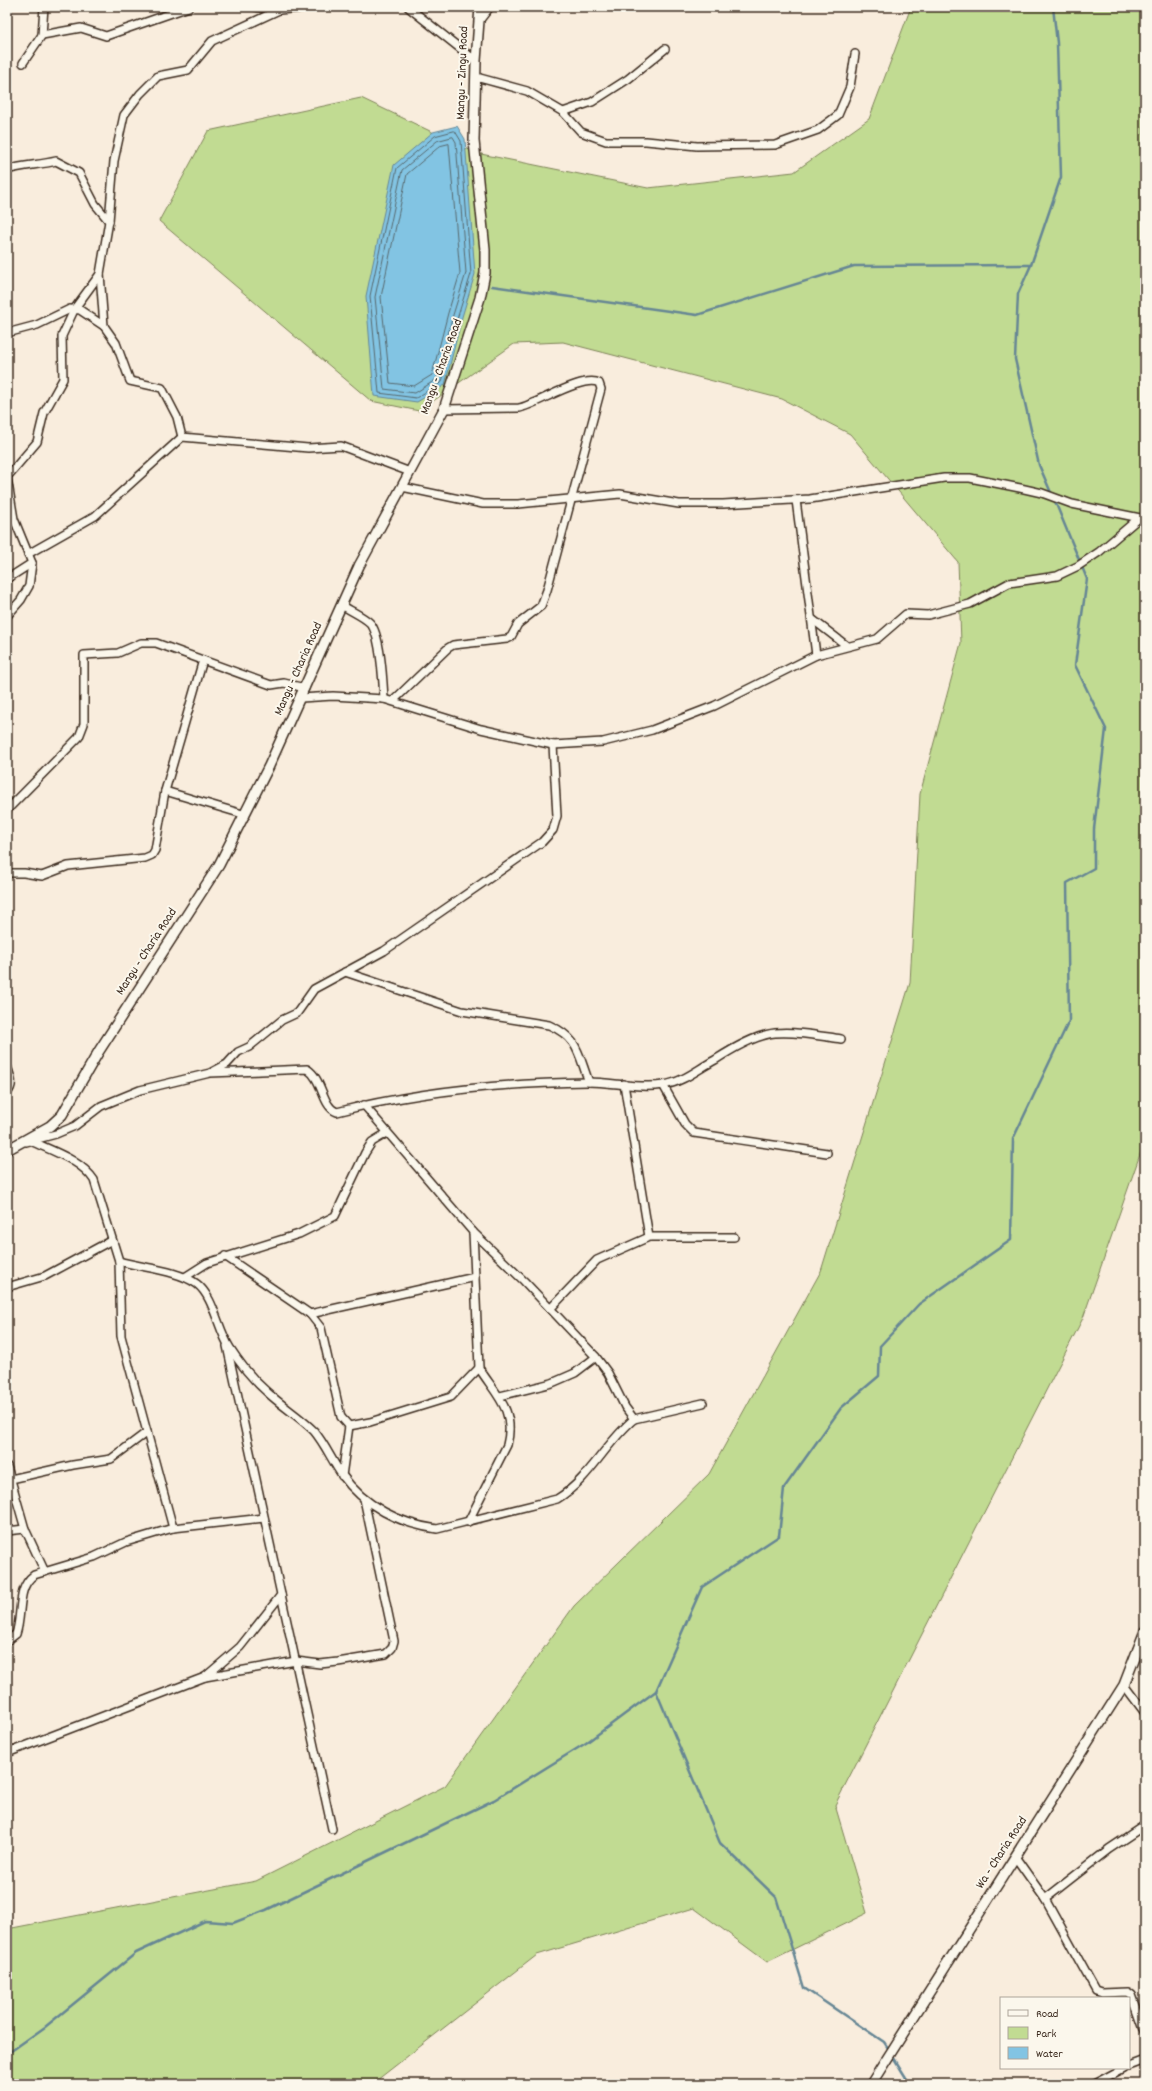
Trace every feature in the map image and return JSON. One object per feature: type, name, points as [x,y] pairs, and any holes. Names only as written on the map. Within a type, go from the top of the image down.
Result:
[{"type":"street","points":[[23,63],[42,35],[44,7]]},
{"type":"street","points":[[42,35],[81,28],[106,36],[189,7]]},
{"type":"street","points":[[256,7],[279,10],[314,7]]},
{"type":"street","points":[[408,7],[476,61]]},
{"type":"street","name":"Mangu - Zingu Road","points":[[474,141],[476,61],[480,7]]},
{"type":"street","points":[[478,23],[490,7]]},
{"type":"street","points":[[104,326],[100,274],[109,221],[114,161],[124,115],[140,94],[158,76],[188,70],[212,41],[279,10]]},
{"type":"street","points":[[563,112],[592,102],[628,79],[665,49]]},
{"type":"street","points":[[476,77],[527,91],[563,112],[581,132],[606,141],[646,141],[697,146],[775,145],[818,130],[838,114],[850,87],[855,54]]},
{"type":"street","name":"Mangu - Charia Road","points":[[7,1150],[50,1126],[62,1115],[107,1038],[219,865],[246,815],[301,698],[360,566],[444,409],[480,298],[485,273],[485,250],[474,141]]},
{"type":"street","points":[[7,170],[24,165],[41,165],[56,161],[79,173],[94,204],[109,221]]},
{"type":"street","points":[[7,616],[21,600],[28,586],[32,563],[14,519],[7,477],[37,442],[44,412],[63,379],[62,336],[75,308],[100,274]]},
{"type":"street","points":[[7,333],[37,325],[70,308],[75,308],[104,326],[116,343],[130,380],[162,388],[177,417],[182,437]]},
{"type":"street","points":[[393,701],[448,648],[453,645],[507,640],[511,637],[518,624],[531,616],[541,606],[547,590],[570,499],[601,389],[599,383],[596,381],[551,393],[526,407],[444,409]]},
{"type":"street","points":[[28,554],[95,516],[119,492],[182,437],[308,448],[340,446],[410,472]]},
{"type":"street","points":[[402,487],[483,504],[518,504],[620,494],[679,504],[723,504],[796,500],[944,478],[970,478],[1042,493],[1072,504],[1142,519]]},
{"type":"street","points":[[796,500],[816,655]]},
{"type":"street","points":[[301,698],[333,696],[384,699],[481,729],[552,745],[604,742],[652,730],[714,706],[816,655],[877,639],[906,614],[928,615],[970,604],[1009,583],[1057,576],[1078,566],[1099,552],[1142,519]]},
{"type":"street","points":[[7,579],[32,563]]},
{"type":"street","points":[[342,605],[371,624],[377,642],[383,672],[384,699]]},
{"type":"street","points":[[812,619],[847,646]]},
{"type":"street","points":[[7,810],[79,737],[82,731],[84,724],[84,655],[118,653],[150,642],[271,685],[284,683],[305,688]]},
{"type":"street","points":[[7,873],[24,873],[42,876],[68,866],[146,858],[152,855],[155,850],[166,791],[203,660]]},
{"type":"street","points":[[210,1073],[227,1064],[238,1052],[249,1047],[282,1020],[298,1013],[314,989],[384,951],[546,838],[553,830],[557,816],[552,745]]},
{"type":"street","points":[[166,791],[246,815]]},
{"type":"street","points":[[345,972],[462,1011],[549,1025],[562,1031],[573,1040],[589,1082]]},
{"type":"street","points":[[17,1145],[56,1134],[75,1126],[101,1106],[119,1097],[140,1090],[210,1073],[307,1069],[313,1073],[319,1082],[332,1110],[337,1112],[428,1092],[476,1087],[589,1082],[663,1085],[678,1082],[716,1059],[756,1038],[774,1033],[796,1033],[841,1040]]},
{"type":"street","points":[[7,1066],[12,1080],[11,1087],[7,1093]]},
{"type":"street","points":[[624,1084],[649,1237]]},
{"type":"street","points":[[663,1085],[685,1124],[694,1133],[827,1153]]},
{"type":"street","points":[[364,1105],[378,1119],[387,1133],[473,1232],[596,1357],[608,1373],[625,1407],[634,1419]]},
{"type":"street","points":[[185,1277],[207,1263],[225,1256],[298,1234],[335,1216],[365,1153],[372,1142],[387,1133]]},
{"type":"street","points":[[31,1141],[80,1165],[89,1172],[94,1180],[119,1261],[120,1329],[173,1528]]},
{"type":"street","points":[[468,1522],[507,1444],[510,1432],[510,1418],[500,1396],[489,1384],[479,1368],[473,1232]]},
{"type":"street","points":[[550,1309],[597,1260],[649,1237],[734,1237]]},
{"type":"street","points":[[7,1287],[45,1276],[112,1240]]},
{"type":"street","points":[[225,1256],[310,1314],[322,1328],[341,1417],[349,1426],[342,1476]]},
{"type":"street","points":[[119,1261],[185,1277],[204,1291],[226,1341],[246,1371],[267,1392],[315,1432],[342,1476],[364,1499],[381,1512],[419,1526],[437,1529],[557,1499],[566,1494],[578,1483],[617,1434],[634,1419],[702,1403]]},
{"type":"street","points":[[310,1314],[475,1277]]},
{"type":"street","points":[[226,1341],[332,1829]]},
{"type":"street","points":[[500,1396],[552,1383],[574,1372],[596,1357]]},
{"type":"street","points":[[349,1426],[370,1422],[451,1397],[479,1368]]},
{"type":"street","points":[[11,1479],[73,1465],[111,1459],[147,1432]]},
{"type":"street","points":[[7,1466],[25,1529],[45,1572]]},
{"type":"street","points":[[7,1753],[205,1677],[296,1661],[320,1664],[386,1654],[392,1648],[394,1641],[364,1499]]},
{"type":"street","points":[[7,1640],[16,1634],[23,1587],[28,1580],[34,1576],[107,1552],[126,1542],[173,1528],[264,1518]]},
{"type":"street","points":[[7,1531],[25,1529]]},
{"type":"street","points":[[205,1677],[240,1647],[282,1595]]},
{"type":"street","name":"Wa - Charia Road","points":[[871,2084],[928,1991],[1016,1858],[1124,1685],[1145,1631]]},
{"type":"street","points":[[1124,1685],[1145,1713]]},
{"type":"street","points":[[1045,1899],[1109,1849],[1145,1825]]},
{"type":"street","points":[[1016,1858],[1045,1899],[1096,1991],[1102,1993],[1128,1992],[1132,1995],[1145,2031]]},
{"type":"street","points":[[1130,2066],[1145,2060]]},
{"type":"street","points":[[1094,2084],[1122,2069]]},
{"type":"green space","points":[[911,7],[1140,7],[1143,25],[1145,1140],[1083,1318],[835,1805],[867,1913],[767,1962],[694,1908],[537,1955],[372,2084],[7,2084],[7,1929],[256,1881],[445,1786],[574,1606],[709,1474],[821,1271],[910,983],[920,794],[961,643],[958,562],[850,434],[782,399],[563,342],[514,344],[419,411],[371,401],[159,221],[208,131],[361,98],[476,153],[648,188],[794,172],[869,119]]},
{"type":"water","points":[[457,126],[465,139],[475,274],[462,317],[445,385],[417,402],[374,396],[366,296],[394,165],[433,132]]},
{"type":"waterway","points":[[1052,495],[1039,465],[1015,359],[1018,294],[1031,265],[1061,177],[1057,43],[1053,7]]},
{"type":"waterway","points":[[492,286],[697,315],[854,266],[1031,265]]},
{"type":"waterway","points":[[7,2054],[45,2027],[136,1953],[205,1921],[233,1923],[266,1910],[494,1800],[586,1743],[656,1691],[702,1587],[779,1536],[784,1488],[841,1408],[879,1376],[880,1346],[919,1304],[1011,1240],[1013,1139],[1069,1021],[1067,883],[1094,868],[1094,829],[1106,729],[1075,665],[1087,579],[1054,499]]},
{"type":"waterway","points":[[656,1691],[720,1843],[776,1897],[804,1988],[884,2042],[890,2051]]},
{"type":"waterway","points":[[892,2055],[910,2084]]}]
